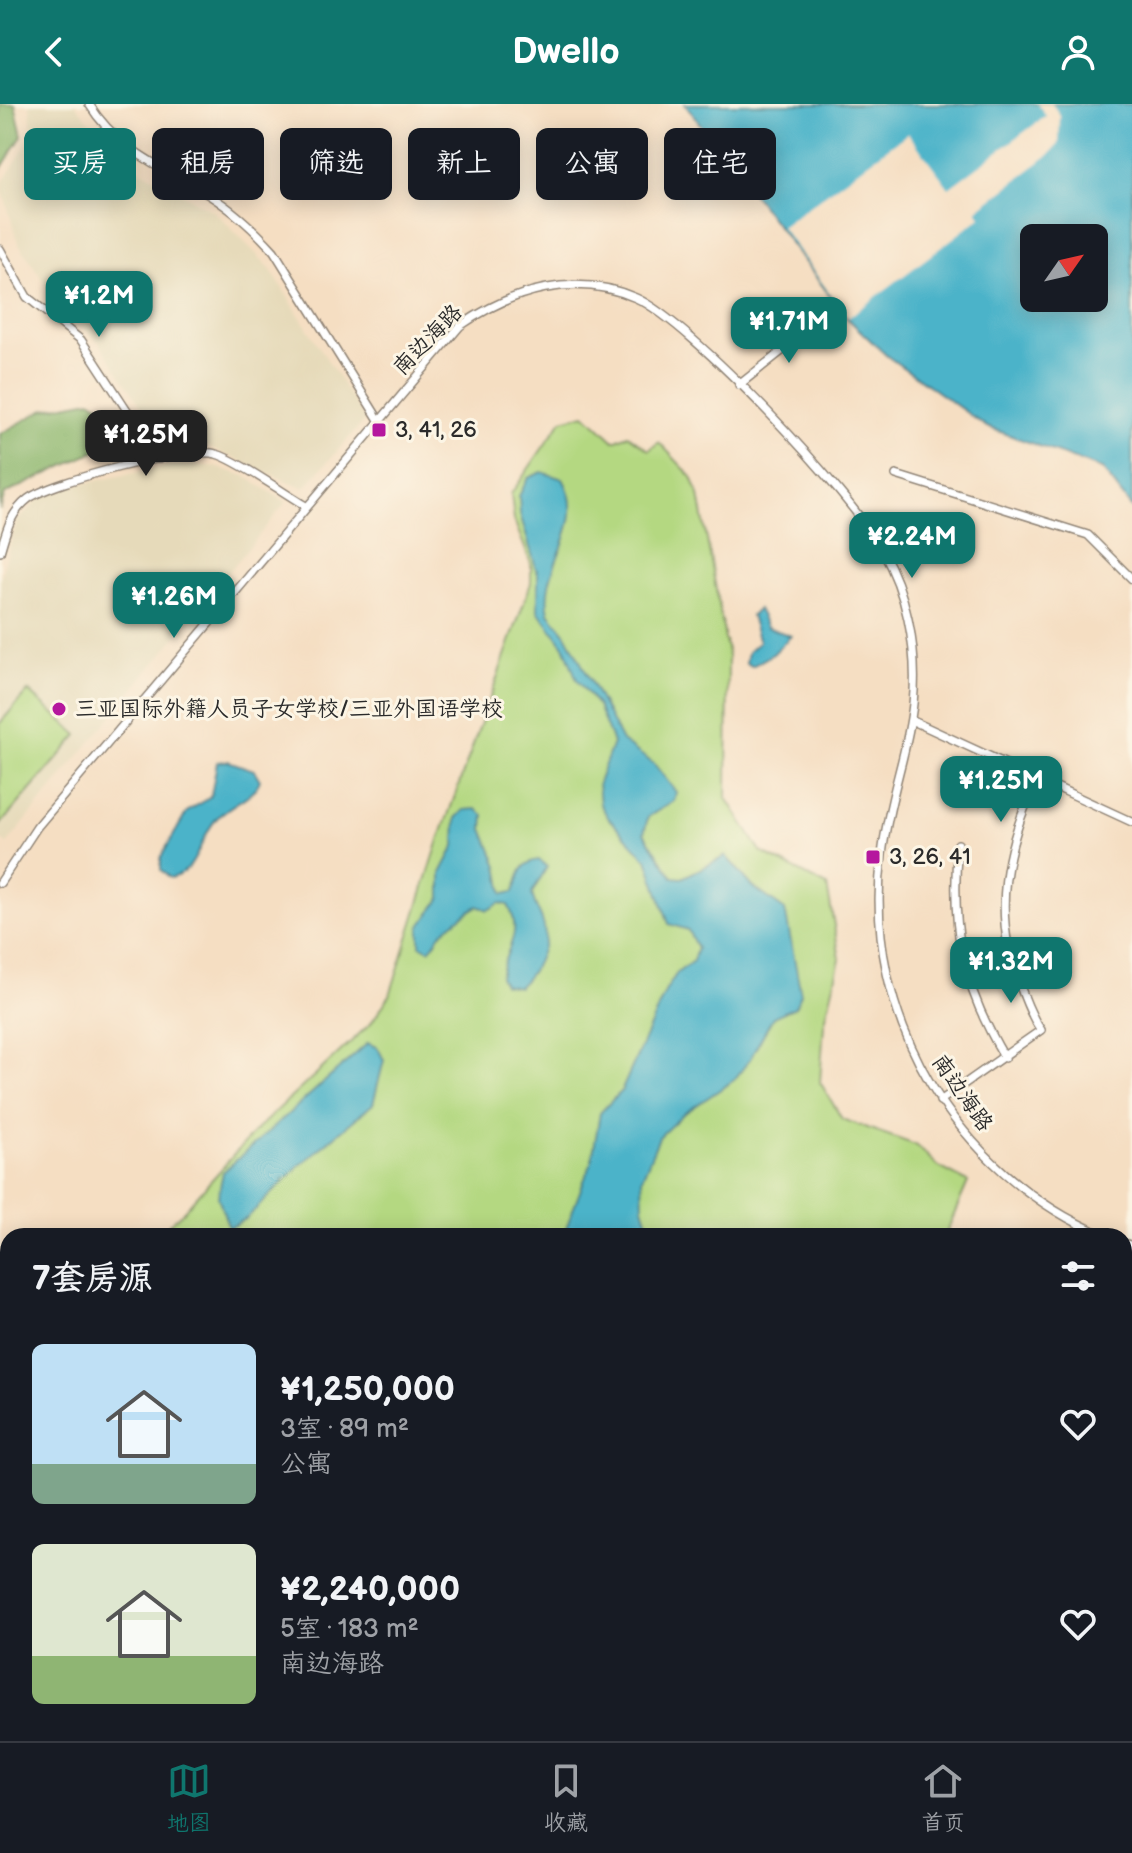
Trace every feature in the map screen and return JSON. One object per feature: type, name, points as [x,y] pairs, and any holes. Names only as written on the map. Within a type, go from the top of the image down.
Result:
[{"type":"street","points":[[89,104],[97,117],[143,160],[201,190],[258,233],[282,263],[379,420]]},
{"type":"street","points":[[0,249],[27,297],[81,340],[159,459]]},
{"type":"street","name":"南边海路","points":[[0,883],[37,827],[460,326],[511,295],[558,285],[581,285],[634,297],[669,318],[739,385],[833,486],[882,549],[907,617],[916,669],[913,721],[882,855],[878,904],[881,950],[903,1029],[940,1101],[993,1164],[1017,1185],[1086,1228]]},
{"type":"street","points":[[739,385],[821,320]]},
{"type":"street","points":[[0,552],[9,519],[26,500],[51,485],[159,459],[215,453],[306,506]]},
{"type":"street","points":[[896,475],[1088,535],[1132,579]]},
{"type":"street","points":[[913,721],[1132,822]]},
{"type":"street","points":[[940,1101],[1041,1030],[1014,971],[1003,927],[1002,902],[1011,841],[1037,779]]},
{"type":"street","points":[[958,844],[953,894],[962,963],[976,1001],[1005,1058]]},
{"type":"shaded area","points":[[30,104],[75,104],[96,128],[32,128]]},
{"type":"shaded area","points":[[24,149],[24,200],[136,200],[136,167],[152,176],[152,200],[193,200],[216,213],[269,267],[365,420],[304,488],[153,424],[99,342],[57,302],[18,242],[1,185]]},
{"type":"shaded area","name":"三亚国际外籍人员子女学校/三亚外国语学校","points":[[174,465],[212,466],[245,476],[286,502],[7,844],[0,839],[0,579],[17,521],[42,497],[61,488]]},
{"type":"green space","points":[[0,104],[15,104],[22,136],[0,170]]},
{"type":"green space","points":[[90,400],[108,408],[120,423],[119,440],[5,494],[0,510],[0,434],[45,409]]},
{"type":"green space","points":[[585,414],[614,441],[628,435],[649,450],[659,442],[692,477],[699,495],[728,656],[727,798],[761,852],[827,886],[840,959],[824,1025],[820,1082],[842,1119],[916,1145],[939,1167],[968,1182],[948,1228],[165,1228],[257,1129],[371,1023],[390,995],[438,843],[531,583],[531,564],[514,520],[511,494],[562,420]]},
{"type":"green space","points":[[28,691],[78,735],[0,825],[0,723]]},
{"type":"water","points":[[685,104],[1132,104],[1132,508],[1102,469],[987,427],[887,356],[847,318],[758,200],[776,200],[776,128],[703,128]]},
{"type":"water","points":[[542,472],[563,479],[570,496],[568,529],[550,579],[549,613],[566,634],[622,741],[654,764],[676,792],[674,801],[648,817],[644,833],[673,877],[682,878],[726,856],[753,887],[785,910],[801,994],[795,1007],[773,1017],[750,1059],[734,1080],[682,1115],[659,1137],[642,1178],[643,1207],[650,1228],[566,1228],[592,1160],[600,1113],[622,1090],[666,990],[677,973],[693,961],[697,948],[688,930],[669,924],[647,859],[609,819],[600,804],[598,783],[613,743],[598,706],[577,680],[564,646],[538,611],[538,575],[520,514],[519,496],[528,478]]},
{"type":"water","points":[[758,609],[767,627],[791,636],[773,654],[752,666],[746,663],[748,652],[759,642],[751,616]]},
{"type":"water","points":[[228,761],[254,770],[260,780],[253,791],[223,812],[211,825],[187,869],[170,878],[161,870],[161,857],[187,812],[211,796],[217,762]]},
{"type":"water","points":[[476,809],[484,815],[483,829],[498,866],[503,894],[514,892],[528,864],[539,860],[547,867],[532,893],[545,931],[542,949],[530,974],[518,987],[504,984],[500,977],[514,933],[508,905],[500,903],[488,910],[478,906],[447,928],[429,950],[420,945],[420,927],[441,898],[441,873],[455,846],[456,818],[464,810]]},
{"type":"water","points":[[368,1043],[378,1048],[384,1060],[373,1104],[298,1167],[246,1219],[229,1228],[218,1197],[223,1172]]},
{"type":"pier","points":[[1038,104],[1052,104],[1060,115],[1059,144],[977,210],[981,217],[848,318],[781,227],[908,133],[949,188],[1046,116]]},
{"type":"place","name":"3, 41, 26","points":[[379,430]]},
{"type":"place","name":"三亚国际外籍人员子女学校/三亚外国语学校","points":[[59,709]]},
{"type":"place","name":"3, 26, 41","points":[[873,857]]}]
